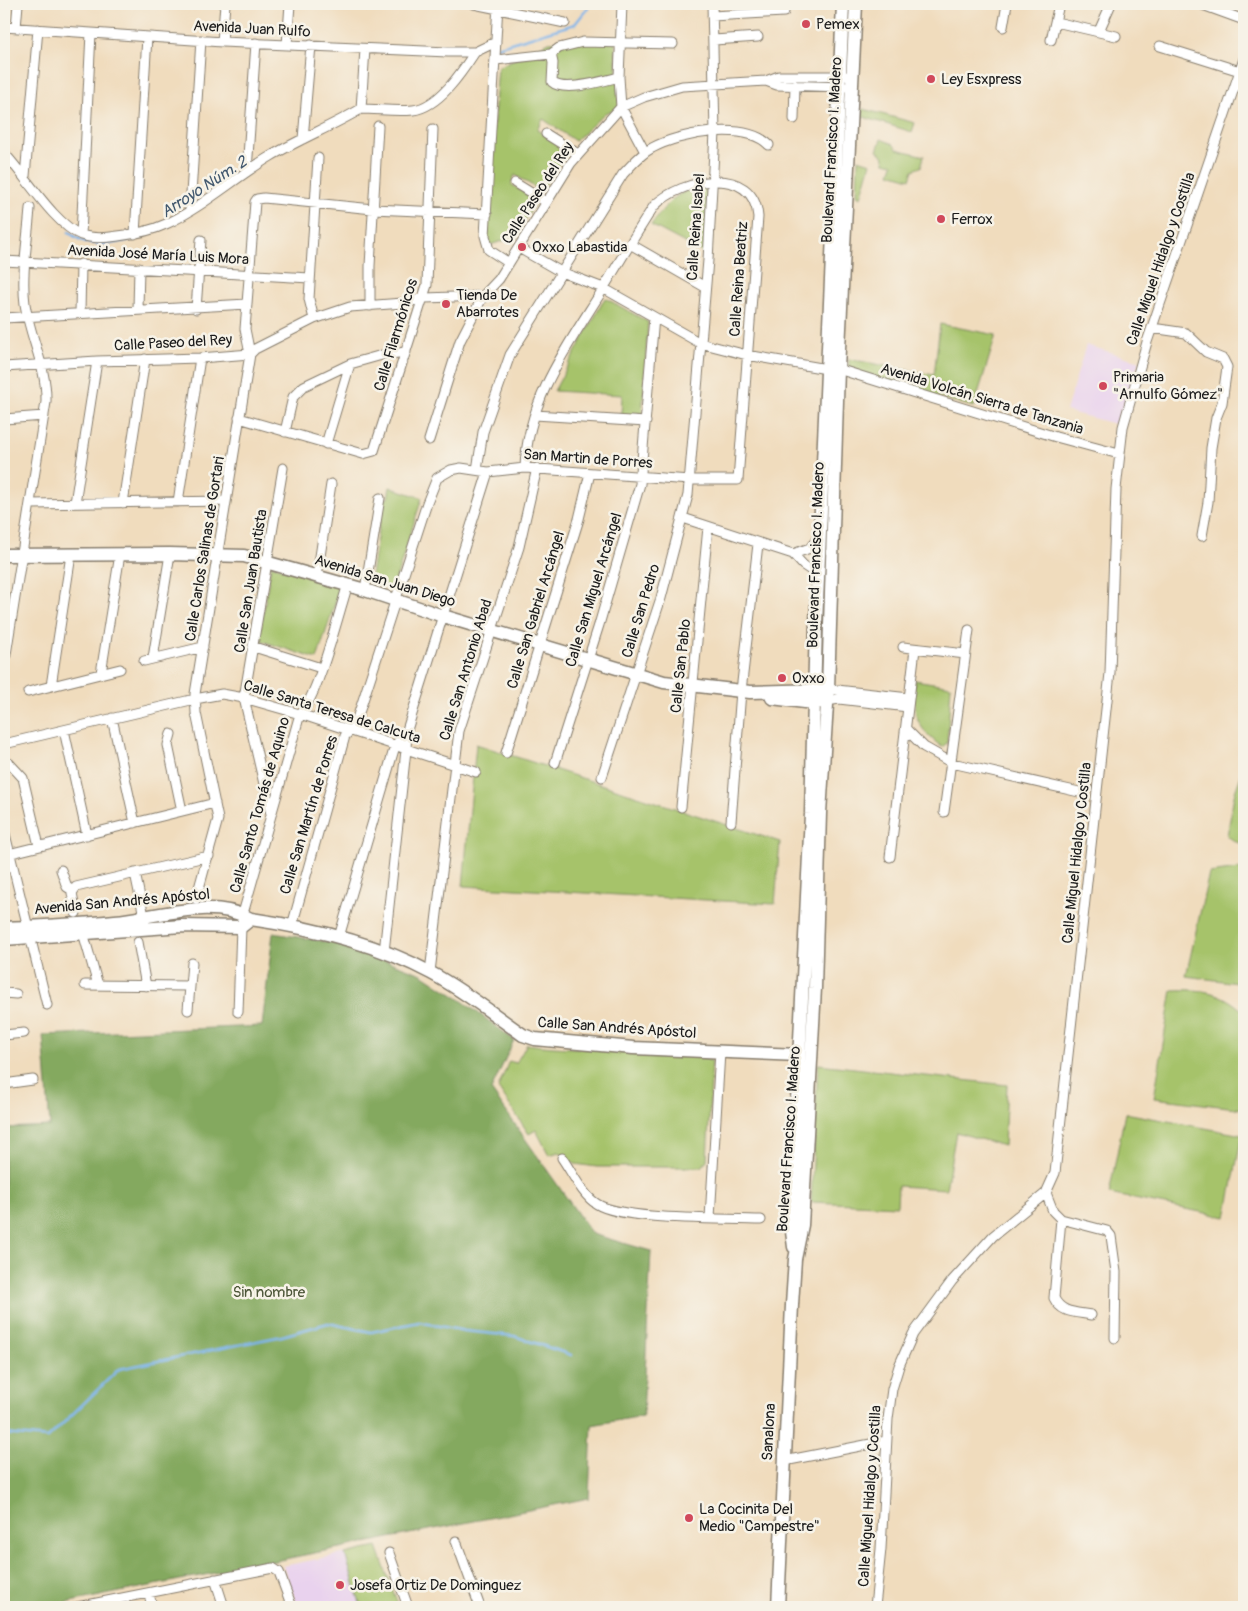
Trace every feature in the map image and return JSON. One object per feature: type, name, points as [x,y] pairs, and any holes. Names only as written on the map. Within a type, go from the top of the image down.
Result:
[{"type":"main road","name":"Boulevard Francisco I. Madero","points":[[843,4],[846,82]]},
{"type":"main road","name":"Boulevard Francisco I. Madero","points":[[795,1259],[802,1225],[799,1055],[810,824],[819,537],[832,369],[846,82],[856,4]]},
{"type":"main road","name":"Boulevard Francisco I. Madero","points":[[800,1153],[827,695],[832,369]]},
{"type":"main road","name":"Avenida San Juan Diego","points":[[4,555],[218,554],[244,556],[348,584],[540,646],[664,682],[692,687],[746,692],[813,697],[827,695]]},
{"type":"main road","name":"Calle San Andrés Apóstol","points":[[245,920],[292,926],[339,937],[384,952],[430,972],[523,1035],[535,1039],[633,1048],[799,1055]]},
{"type":"main road","name":"Avenida San Andrés Apóstol","points":[[4,940],[29,932],[80,924],[146,923],[194,926],[245,920]]},
{"type":"main road","name":"Avenida San Andrés Apóstol","points":[[4,928],[29,932]]},
{"type":"main road","name":"Sanalona","points":[[778,1607],[795,1259]]},
{"type":"street","points":[[16,28],[18,4]]},
{"type":"street","points":[[222,42],[225,4]]},
{"type":"street","points":[[287,44],[290,4]]},
{"type":"street","points":[[474,4],[498,6],[565,23]]},
{"type":"street","points":[[622,4],[619,78],[622,107],[645,152]]},
{"type":"street","name":"Calle Reina Isabel","points":[[692,451],[713,182],[715,83],[712,4]]},
{"type":"street","points":[[1003,27],[1007,4]]},
{"type":"street","points":[[1051,40],[1059,4]]},
{"type":"street","points":[[1099,31],[1111,4]]},
{"type":"street","points":[[1200,4],[1244,20]]},
{"type":"street","points":[[498,6],[486,242],[489,250],[509,264]]},
{"type":"street","points":[[712,16],[784,12]]},
{"type":"street","points":[[1056,22],[1116,36]]},
{"type":"street","name":"Avenida Juan Rulfo","points":[[4,28],[365,49],[475,52],[496,42]]},
{"type":"street","points":[[25,176],[38,29]]},
{"type":"street","points":[[80,235],[91,33]]},
{"type":"street","points":[[135,234],[147,37]]},
{"type":"street","points":[[714,40],[758,37]]},
{"type":"street","points":[[190,209],[201,40]]},
{"type":"street","points":[[247,170],[256,43]]},
{"type":"street","points":[[496,60],[551,54],[559,48],[578,43],[673,44]]},
{"type":"street","points":[[303,139],[311,45]]},
{"type":"street","points":[[1160,46],[1240,71]]},
{"type":"street","points":[[362,109],[365,49]]},
{"type":"street","points":[[4,153],[25,176],[57,218],[80,235],[101,238],[135,234],[167,224],[247,170],[362,109],[412,110],[423,106],[453,84],[475,52]]},
{"type":"street","points":[[551,54],[553,63],[552,82],[556,85],[578,85],[619,78]]},
{"type":"street","name":"Calle Miguel Hidalgo y Costilla","points":[[875,1607],[881,1549],[886,1441],[892,1389],[899,1366],[913,1334],[935,1302],[973,1256],[993,1236],[1046,1193],[1055,1173],[1110,673],[1119,454],[1130,395],[1244,60]]},
{"type":"street","name":"Calle Paseo del Rey","points":[[429,440],[460,341],[483,296],[499,279],[578,154],[622,107],[668,89],[715,83],[766,81],[779,76],[846,82]]},
{"type":"street","name":"Calle Paseo del Rey","points":[[766,81],[777,85],[795,86],[846,82]]},
{"type":"street","points":[[794,119],[795,86]]},
{"type":"street","points":[[370,306],[370,266],[378,126]]},
{"type":"street","name":"Calle Filarmónicos","points":[[326,444],[363,454],[369,454],[374,451],[377,445],[425,298],[429,264],[433,129]]},
{"type":"street","points":[[477,470],[484,432],[505,367],[561,272],[623,174],[645,152],[669,142],[715,132],[747,133],[769,145]]},
{"type":"street","points":[[546,134],[578,154]]},
{"type":"street","points":[[314,319],[309,303],[318,158]]},
{"type":"street","name":"Calle Reina Beatriz","points":[[525,468],[527,443],[534,415],[552,370],[654,206],[667,194],[686,186],[713,182],[730,182],[741,186],[754,201],[757,210],[740,470]]},
{"type":"street","points":[[516,183],[546,202]]},
{"type":"street","name":"Calle Carlos Salinas de Gortari","points":[[196,899],[218,824],[216,803],[195,699],[250,354],[245,329],[254,206],[257,199],[264,198],[315,202]]},
{"type":"street","points":[[315,202],[374,208],[486,214]]},
{"type":"street","points":[[4,667],[31,504],[46,391],[43,366],[28,318],[24,286],[30,208]]},
{"type":"street","points":[[196,309],[201,240]]},
{"type":"street","points":[[630,244],[705,287]]},
{"type":"street","name":"Avenida Volcán Sierra de Tanzania","points":[[519,248],[561,272],[603,288],[700,343],[747,355],[832,369],[1056,437],[1119,454]]},
{"type":"street","name":"Avenida José María Luis Mora","points":[[4,261],[310,278]]},
{"type":"street","points":[[80,313],[82,264]]},
{"type":"street","points":[[138,309],[139,268]]},
{"type":"street","name":"Calle Paseo del Rey","points":[[4,367],[250,354],[255,348],[314,319],[350,307],[425,298],[483,296]]},
{"type":"street","points":[[4,318],[28,318],[138,309],[196,309],[247,304]]},
{"type":"street","name":"Calle San Miguel Arcángel","points":[[554,763],[588,660],[641,476],[654,317]]},
{"type":"street","points":[[1152,328],[1186,333],[1206,352],[1223,359],[1227,367],[1222,403],[1216,418],[1211,448],[1208,502],[1202,536]]},
{"type":"street","points":[[285,432],[295,394],[304,386],[350,364],[382,355],[406,352]]},
{"type":"street","points":[[178,502],[200,358]]},
{"type":"street","points":[[123,503],[145,359]]},
{"type":"street","points":[[75,503],[97,361]]},
{"type":"street","points":[[239,418],[326,444],[350,364]]},
{"type":"street","points":[[534,415],[646,422]]},
{"type":"street","points":[[4,419],[44,416]]},
{"type":"street","name":"Calle San Pedro","points":[[602,777],[661,598],[683,518],[690,480],[692,451]]},
{"type":"street","name":"Calle San Juan Bautista","points":[[271,815],[244,698],[283,468]]},
{"type":"street","name":"San Martin de Porres","points":[[433,486],[437,478],[451,470],[461,468],[488,472],[537,468],[690,480],[736,481],[740,470]]},
{"type":"street","name":"Calle San Antonio Abad","points":[[430,972],[454,765],[461,724],[519,547],[537,468]]},
{"type":"street","points":[[384,952],[407,730],[488,472]]},
{"type":"street","name":"Calle San Gabriel Arcángel","points":[[506,753],[579,519],[590,473]]},
{"type":"street","points":[[317,576],[331,484]]},
{"type":"street","name":"Calle San Martín de Porres","points":[[292,926],[345,736],[355,724],[433,486]]},
{"type":"street","points":[[365,590],[380,498]]},
{"type":"street","points":[[31,504],[226,502]]},
{"type":"street","points":[[683,518],[793,554],[803,565],[818,575]]},
{"type":"street","name":"Calle San Pablo","points":[[682,807],[708,527]]},
{"type":"street","points":[[793,554],[810,548],[819,537]]},
{"type":"street","points":[[731,822],[746,692],[758,544]]},
{"type":"street","points":[[101,674],[120,554]]},
{"type":"street","points":[[170,554],[149,660],[203,647]]},
{"type":"street","points":[[51,686],[72,555]]},
{"type":"street","name":"Calle Santo Tomás de Aquino","points":[[238,1012],[245,920],[271,815],[300,714],[307,708],[348,584]]},
{"type":"street","points":[[944,812],[969,630]]},
{"type":"street","points":[[254,647],[321,668]]},
{"type":"street","points":[[903,647],[966,654]]},
{"type":"street","points":[[890,858],[907,730],[915,649]]},
{"type":"street","points":[[28,692],[120,669]]},
{"type":"street","name":"Calle Santa Teresa de Calcuta","points":[[4,744],[222,694],[244,698],[300,714],[476,772]]},
{"type":"street","points":[[827,695],[840,699],[909,702]]},
{"type":"street","points":[[112,718],[135,823]]},
{"type":"street","points":[[64,730],[87,835]]},
{"type":"street","points":[[339,937],[395,746],[407,730]]},
{"type":"street","points":[[907,730],[924,747],[952,763],[1079,792]]},
{"type":"street","points":[[171,734],[168,745],[182,811]]},
{"type":"street","points":[[9,763],[23,778],[39,846]]},
{"type":"street","points":[[7,854],[216,803]]},
{"type":"street","points":[[4,830],[7,854],[48,1005]]},
{"type":"street","points":[[72,890],[76,887],[135,872],[209,856]]},
{"type":"street","points":[[61,870],[67,887],[72,890],[98,985]]},
{"type":"street","points":[[135,872],[146,923]]},
{"type":"street","points":[[138,942],[146,986]]},
{"type":"street","points":[[188,1010],[192,963]]},
{"type":"street","points":[[85,985],[190,986]]},
{"type":"street","points":[[4,993],[16,994]]},
{"type":"street","points":[[4,1035],[24,1033]]},
{"type":"street","points":[[710,1218],[720,1052]]},
{"type":"street","points":[[4,1084],[33,1080]]},
{"type":"street","points":[[562,1158],[590,1198],[596,1204],[616,1212],[760,1220]]},
{"type":"street","points":[[1046,1193],[1053,1211],[1061,1219],[1107,1231],[1111,1236],[1116,1272],[1115,1338]]},
{"type":"street","points":[[1033,1205],[1053,1211]]},
{"type":"street","points":[[1061,1219],[1054,1298],[1057,1305],[1064,1311],[1090,1315]]},
{"type":"street","points":[[784,1461],[886,1441]]},
{"type":"street","points":[[456,1541],[480,1607]]},
{"type":"street","points":[[389,1553],[408,1607]]},
{"type":"street","points":[[79,1607],[270,1568],[276,1569],[292,1607]]},
{"type":"street","points":[[215,1579],[224,1607]]},
{"type":"street","points":[[148,1593],[152,1607]]},
{"type":"shaded area","name":"Primaria \"Arnulfo Gómez\"","points":[[1086,345],[1139,361],[1119,425],[1066,411]]},
{"type":"shaded area","name":"Josefa Ortiz De Dominguez","points":[[377,1547],[398,1607],[298,1607],[283,1566]]},
{"type":"green space","points":[[615,39],[619,108],[605,113],[575,141],[543,119],[537,130],[568,150],[541,191],[515,175],[511,184],[536,201],[515,237],[484,247],[498,67],[549,42]]},
{"type":"green space","points":[[863,109],[915,123],[912,132],[860,116]]},
{"type":"green space","points":[[881,139],[893,144],[897,149],[924,156],[921,167],[913,170],[910,179],[890,173],[893,164],[885,162],[883,155],[877,151]]},
{"type":"green space","points":[[858,159],[871,163],[861,197],[857,195]]},
{"type":"green space","points":[[708,185],[704,253],[651,225],[663,209],[675,198],[689,190]]},
{"type":"green space","points":[[605,298],[648,322],[642,417],[621,416],[622,395],[554,391]]},
{"type":"green space","points":[[940,324],[996,335],[974,407],[848,372],[849,359],[934,375]]},
{"type":"green space","points":[[390,487],[422,498],[393,588],[370,581],[383,501],[388,498]]},
{"type":"green space","points":[[271,565],[341,585],[317,659],[259,640]]},
{"type":"green space","points":[[915,680],[951,686],[947,743],[942,747],[926,732],[917,718],[914,701]]},
{"type":"green space","points":[[476,744],[780,842],[775,904],[463,886]]},
{"type":"green space","points":[[1244,767],[1244,844],[1236,842],[1227,836],[1234,795]]},
{"type":"green space","points":[[1239,869],[1244,871],[1244,984],[1186,976],[1209,873]]},
{"type":"green space","name":"Sin nombre","points":[[273,933],[341,944],[422,974],[461,1000],[514,1040],[491,1090],[592,1234],[651,1251],[643,1416],[592,1425],[589,1498],[45,1607],[4,1607],[4,1128],[50,1126],[43,1035],[262,1026]]},
{"type":"green space","points":[[1172,990],[1193,990],[1211,993],[1236,1005],[1244,1012],[1244,1109],[1154,1098]]},
{"type":"green space","points":[[527,1044],[550,1047],[667,1051],[712,1061],[707,1160],[702,1167],[597,1167],[575,1164],[559,1152],[549,1155],[536,1130],[529,1134],[498,1088],[509,1061],[516,1063]]},
{"type":"green space","points":[[818,1064],[1007,1085],[1004,1146],[956,1132],[946,1189],[898,1186],[897,1206],[811,1202]]},
{"type":"green space","points":[[1125,1113],[1242,1135],[1226,1217],[1109,1194]]},
{"type":"green space","points":[[377,1547],[398,1607],[370,1607],[360,1603],[345,1554]]},
{"type":"waterway","points":[[497,47],[575,24],[591,4]]},
{"type":"waterway","name":"Arroyo Núm. 2","points":[[69,232],[84,241],[102,244],[120,242],[137,237]]},
{"type":"waterway","points":[[4,1434],[48,1438],[119,1369],[282,1336],[328,1323],[371,1332],[419,1322],[465,1331],[514,1336],[571,1355]]},
{"type":"place","name":"Pemex","points":[[806,24]]},
{"type":"place","name":"Ley Esxpress","points":[[931,79]]},
{"type":"place","name":"Ferrox","points":[[941,219]]},
{"type":"place","name":"Oxxo Labastida","points":[[522,247]]},
{"type":"place","name":"Tienda De Abarrotes","points":[[446,304]]},
{"type":"place","name":"Primaria \"Arnulfo Gómez\"","points":[[1103,386]]},
{"type":"place","name":"Oxxo","points":[[782,678]]},
{"type":"place","name":"La Cocinita Del Medio \"Campestre\"","points":[[689,1518]]},
{"type":"place","name":"Josefa Ortiz De Dominguez","points":[[340,1585]]}]
